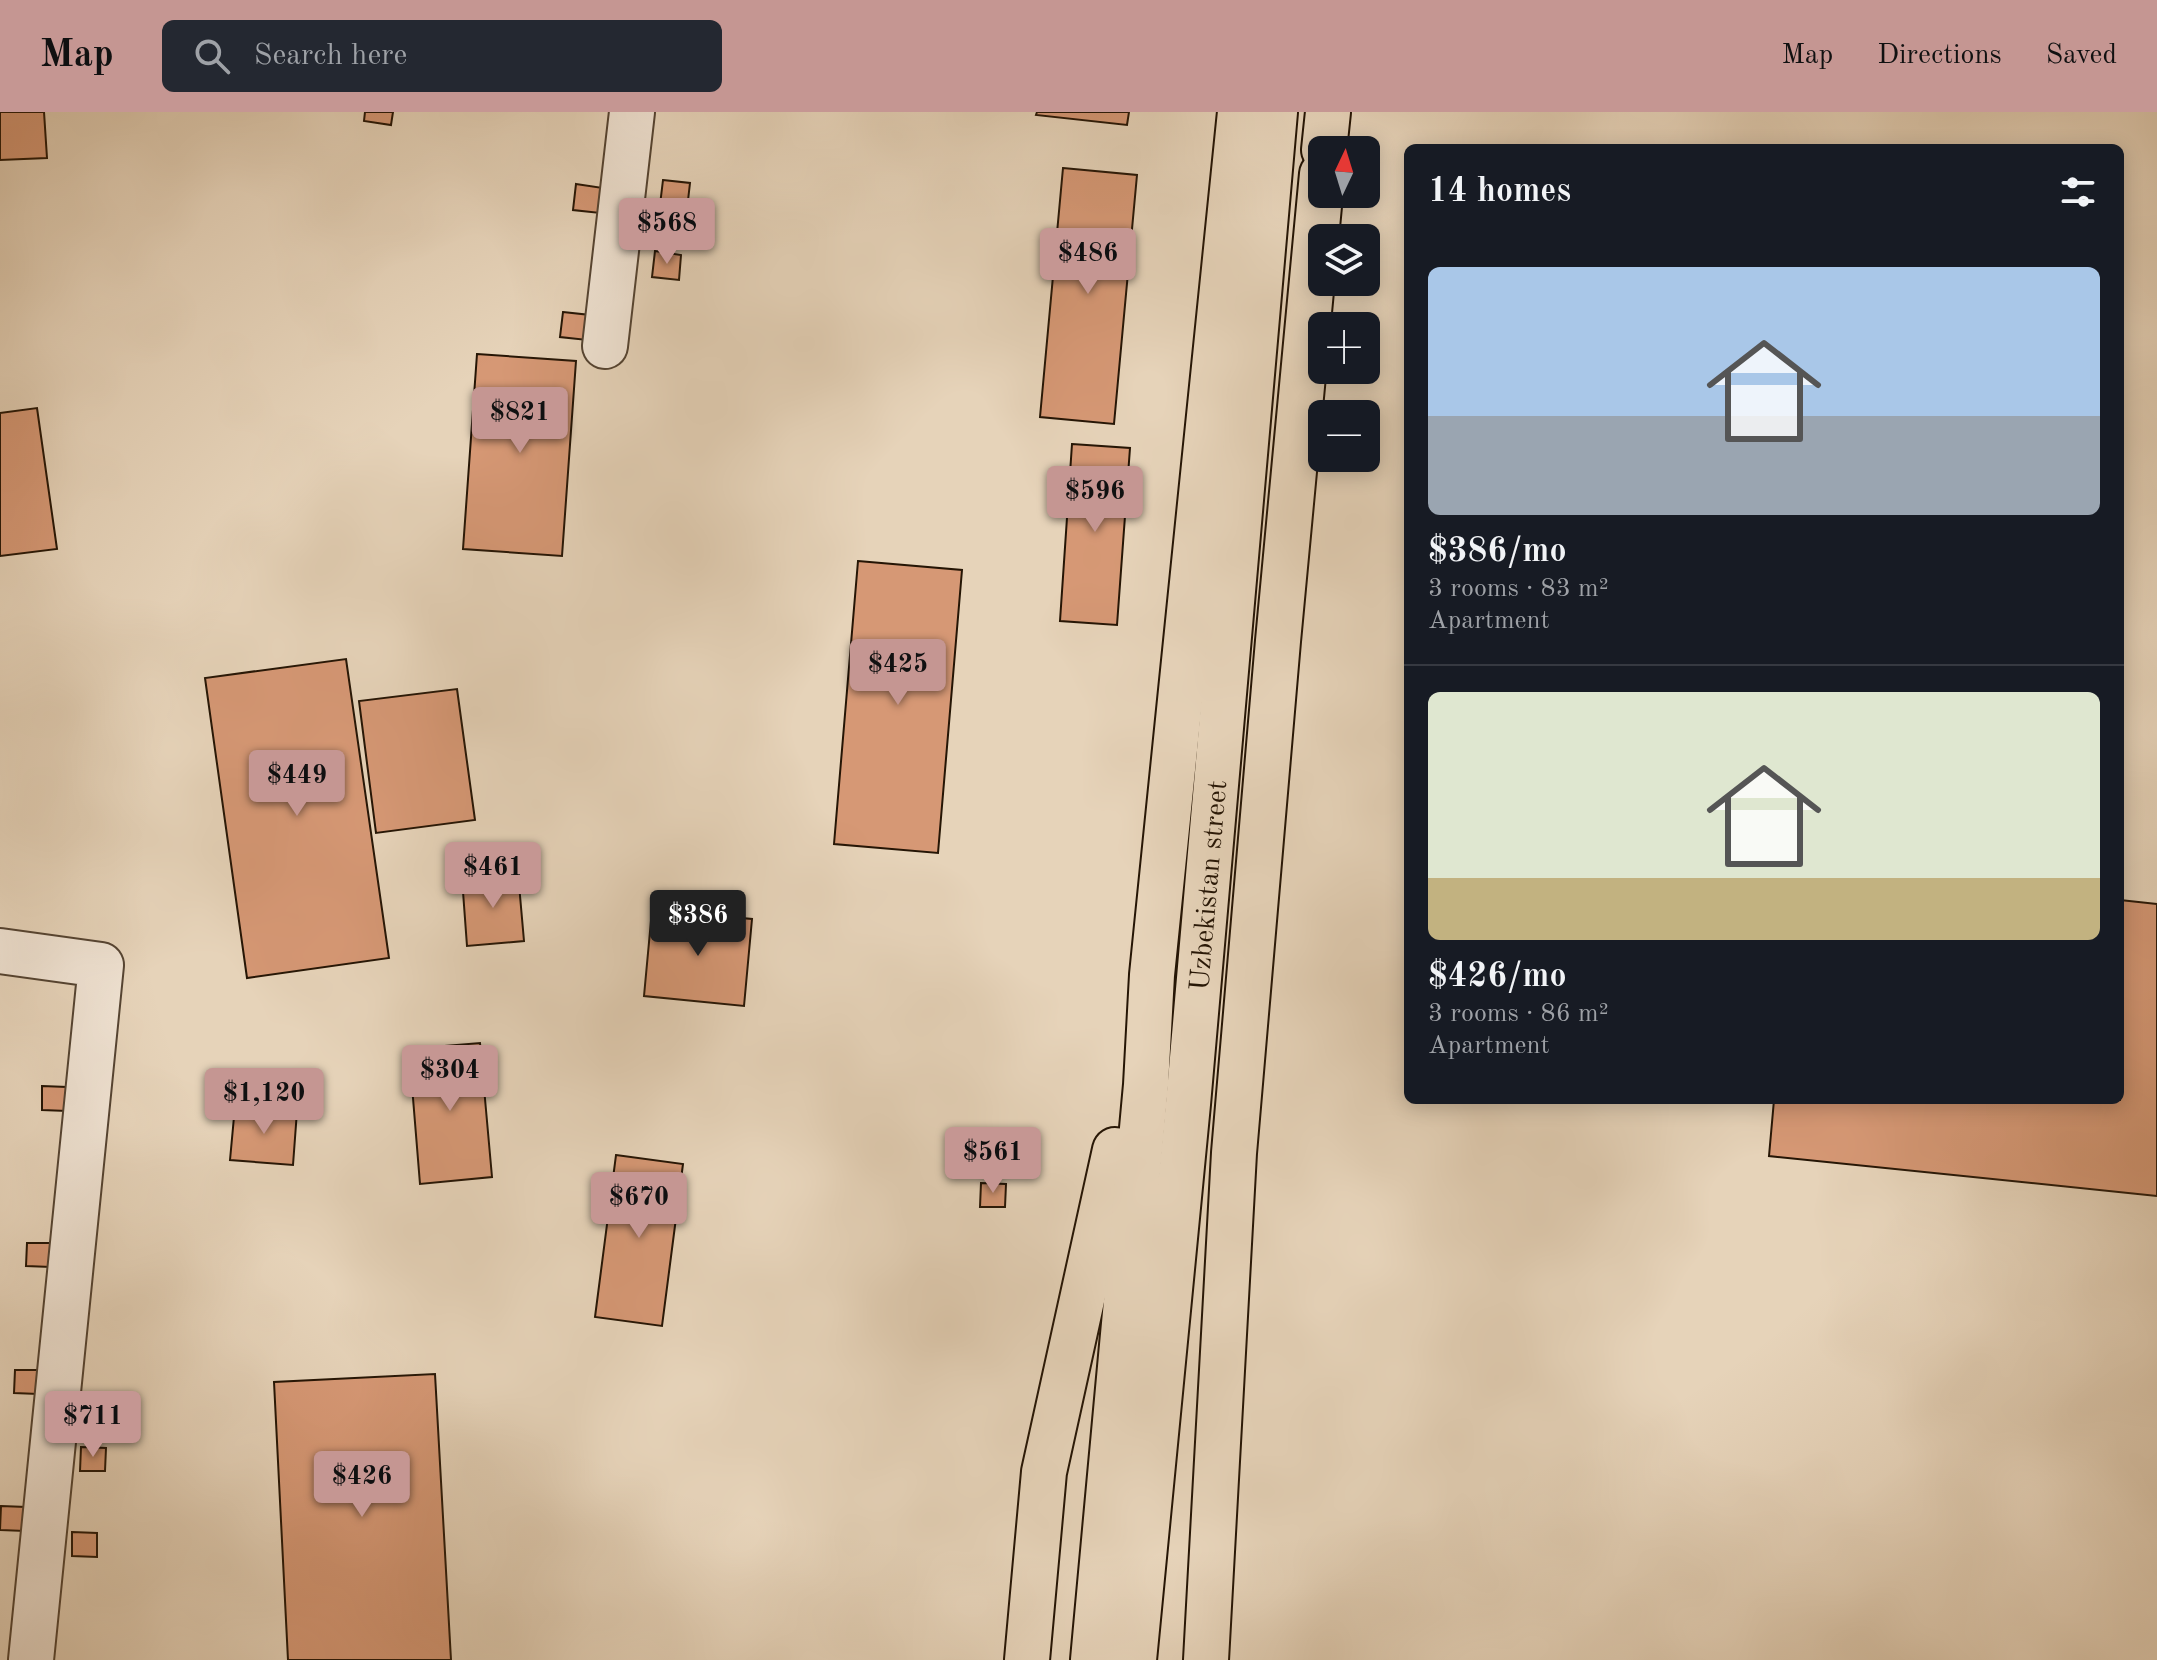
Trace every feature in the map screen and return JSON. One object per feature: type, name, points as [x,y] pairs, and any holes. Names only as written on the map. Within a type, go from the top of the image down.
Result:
[{"type":"main road","name":"Uzbekistan street","points":[[1093,1660],[1146,1085],[1152,975],[1240,112]]},
{"type":"main road","name":"Uzbekistan street","points":[[1134,1660],[1188,1104],[1275,112]]},
{"type":"main road","points":[[1325,136],[1328,112]]},
{"type":"main road","name":"Uzbekistan street","points":[[1206,1660],[1234,1153],[1319,208]]},
{"type":"main road","name":"Uzbekistan street","points":[[1027,1660],[1044,1472],[1093,1259],[1152,975]]},
{"type":"main road","points":[[1188,1104],[1234,1153]]},
{"type":"street","points":[[605,346],[632,112]]},
{"type":"street","points":[[0,951],[101,965],[31,1660]]},
{"type":"building","points":[[0,112],[44,112],[47,158],[0,160]]},
{"type":"building","points":[[365,112],[393,112],[391,125],[364,121]]},
{"type":"building","points":[[1037,112],[1129,112],[1127,125],[1036,115]]},
{"type":"building","points":[[1063,168],[1137,175],[1114,424],[1040,417]]},
{"type":"building","points":[[663,180],[690,183],[687,209],[660,205]]},
{"type":"building","points":[[576,184],[603,188],[600,213],[573,210]]},
{"type":"building","points":[[655,251],[681,255],[679,280],[652,277]]},
{"type":"building","points":[[563,312],[590,315],[587,340],[560,337]]},
{"type":"building","points":[[477,354],[576,361],[562,556],[463,549]]},
{"type":"building","points":[[37,408],[57,549],[0,556],[0,413]]},
{"type":"building","points":[[1072,444],[1130,448],[1117,625],[1060,621]]},
{"type":"building","points":[[858,561],[962,570],[938,853],[834,844]]},
{"type":"building","points":[[346,659],[389,958],[247,978],[205,678]]},
{"type":"building","points":[[457,689],[475,820],[376,833],[359,701]]},
{"type":"building","points":[[518,873],[524,941],[467,946],[462,878]]},
{"type":"building","points":[[2124,900],[2157,904],[2157,1196],[1769,1156],[1774,1104],[2124,1104]]},
{"type":"building","points":[[652,910],[752,919],[744,1006],[644,996]]},
{"type":"building","points":[[480,1043],[492,1177],[420,1184],[409,1049]]},
{"type":"building","points":[[42,1086],[67,1087],[67,1111],[42,1110]]},
{"type":"building","points":[[235,1106],[297,1111],[293,1165],[230,1160]]},
{"type":"building","points":[[616,1155],[683,1164],[662,1326],[595,1317]]},
{"type":"building","points":[[981,1183],[1006,1184],[1005,1207],[980,1207]]},
{"type":"building","points":[[27,1243],[52,1243],[51,1267],[26,1266]]},
{"type":"building","points":[[15,1370],[40,1370],[38,1394],[14,1393]]},
{"type":"building","points":[[435,1374],[451,1660],[288,1660],[274,1382]]},
{"type":"building","points":[[81,1447],[106,1448],[105,1471],[80,1471]]},
{"type":"building","points":[[1,1506],[26,1507],[25,1531],[0,1530]]},
{"type":"building","points":[[72,1532],[97,1533],[97,1557],[72,1556]]}]
